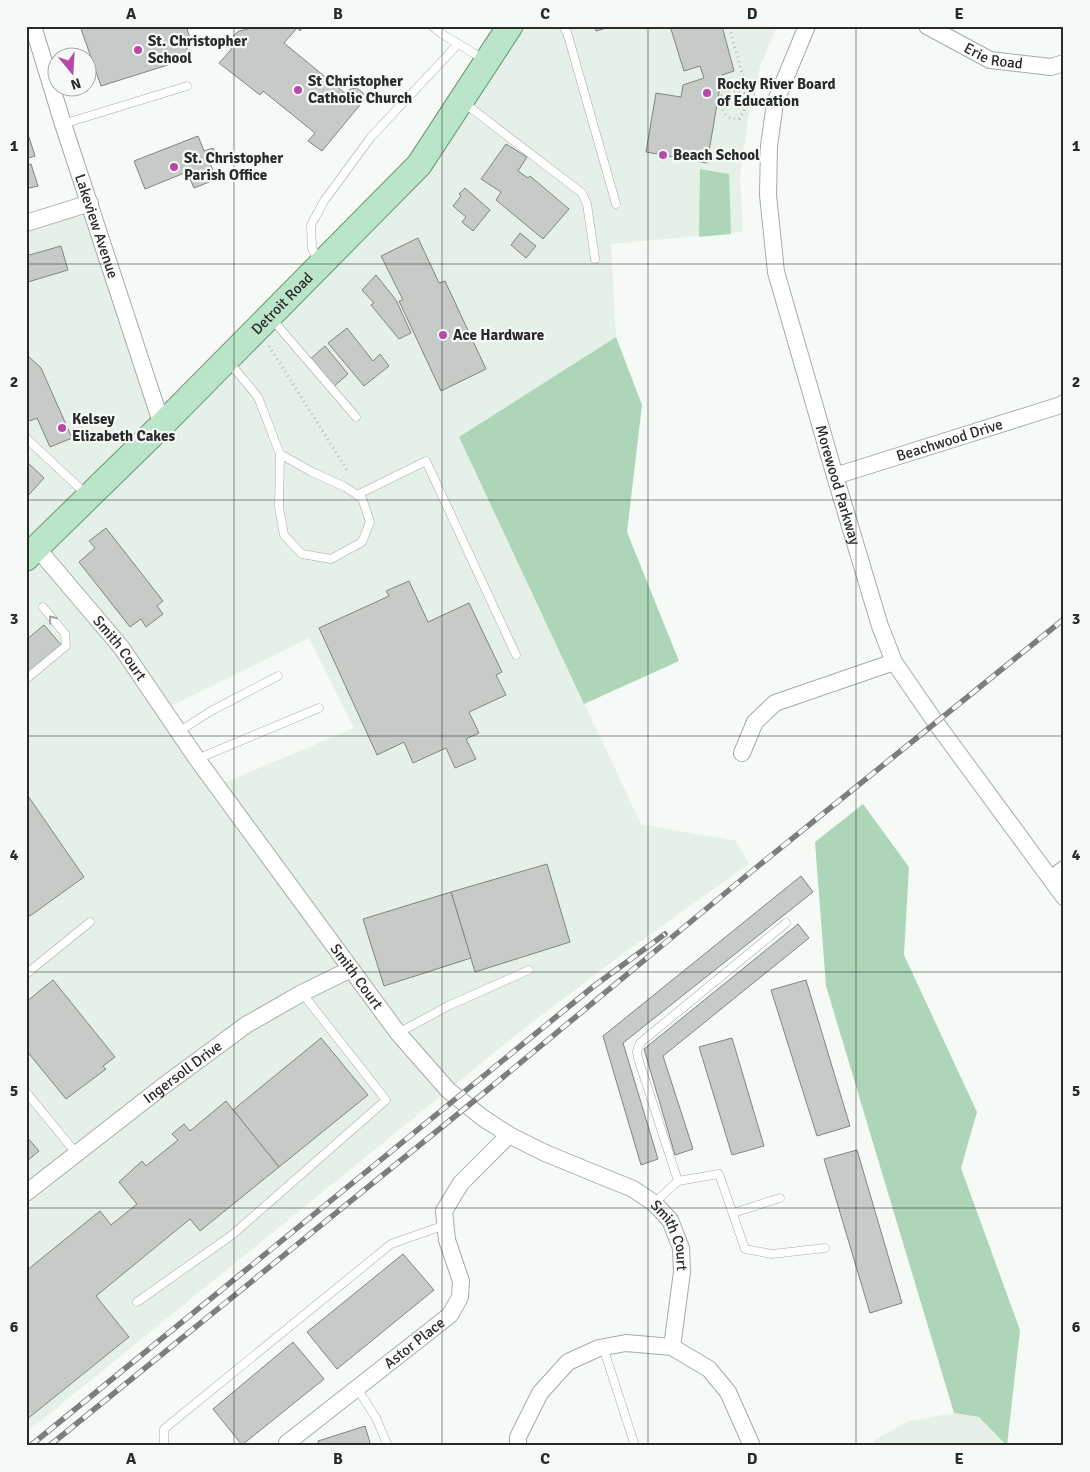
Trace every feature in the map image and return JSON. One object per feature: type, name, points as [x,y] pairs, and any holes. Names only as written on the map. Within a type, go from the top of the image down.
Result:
[{"type":"main road","name":"Detroit Road","points":[[32,553],[162,425],[419,164],[510,26]]},
{"type":"street","name":"Lakeview Avenue","points":[[33,26],[63,124],[162,425]]},
{"type":"street","name":"Morewood Parkway","points":[[808,26],[775,102],[769,146],[768,195],[776,272],[835,476],[880,626],[894,662],[936,723],[1058,874],[1064,897]]},
{"type":"street","name":"Erie Road","points":[[927,26],[990,60],[1051,67],[1064,63]]},
{"type":"street","points":[[26,223],[90,203]]},
{"type":"street","name":"Beachwood Drive","points":[[835,476],[1061,405],[1064,402]]},
{"type":"street","name":"Smith Court","points":[[32,553],[121,647],[197,759],[398,1034],[448,1090],[483,1118],[509,1135],[545,1154],[633,1189],[654,1203],[670,1220],[681,1248],[682,1272],[672,1347]]},
{"type":"street","points":[[742,753],[755,722],[776,703],[894,662]]},
{"type":"street","name":"Ingersoll Drive","points":[[26,1193],[162,1087],[246,1025],[302,993],[351,969]]},
{"type":"street","name":"Astor Place","points":[[286,1446],[287,1443],[450,1315],[460,1297],[461,1281],[447,1240],[444,1211],[461,1183],[509,1135]]},
{"type":"street","points":[[518,1446],[518,1437],[540,1393],[568,1362],[603,1348],[626,1344],[672,1347],[709,1369],[728,1392],[752,1446]]},
{"type":"lane","points":[[432,26],[488,61]]},
{"type":"lane","points":[[563,26],[567,32],[616,204]]},
{"type":"lane","points":[[320,265],[312,248],[311,225],[324,201],[371,137],[458,44]]},
{"type":"lane","points":[[63,124],[187,86]]},
{"type":"lane","points":[[462,100],[582,193],[586,204],[595,259]]},
{"type":"lane","points":[[270,316],[356,417]]},
{"type":"lane","points":[[227,359],[258,397],[280,454],[279,507],[284,535],[302,554],[331,558],[362,542],[370,522],[362,498],[345,487],[312,472],[280,454]]},
{"type":"lane","points":[[26,438],[89,497]]},
{"type":"lane","points":[[357,495],[426,461],[516,654]]},
{"type":"lane","points":[[26,679],[66,646],[65,634],[43,607]]},
{"type":"lane","points":[[178,732],[211,711],[278,676]]},
{"type":"lane","points":[[197,759],[319,708]]},
{"type":"lane","points":[[26,974],[90,922]]},
{"type":"lane","points":[[678,1181],[638,1058],[637,1051],[640,1043],[786,923]]},
{"type":"lane","points":[[398,1034],[448,1006],[529,970]]},
{"type":"lane","points":[[137,1302],[232,1235],[386,1100],[302,993]]},
{"type":"lane","points":[[26,1092],[76,1153]]},
{"type":"lane","points":[[654,1203],[678,1181],[719,1174],[745,1249],[772,1254],[825,1248]]},
{"type":"lane","points":[[733,1214],[780,1198]]},
{"type":"lane","points":[[164,1446],[164,1429],[391,1244],[446,1226]]},
{"type":"lane","points":[[603,1348],[635,1446]]},
{"type":"lane","points":[[357,1388],[376,1418],[388,1446]]},
{"type":"path","points":[[729,26],[748,94],[744,111],[739,119],[733,120],[722,109],[720,90],[748,94],[758,95]]},
{"type":"path","points":[[268,343],[349,473]]},
{"type":"shaded area","points":[[499,26],[777,26],[760,67],[748,119],[740,177],[743,232],[611,244],[616,337],[459,437],[641,824],[736,841],[749,864],[609,964],[512,1038],[26,1433],[26,218],[80,201],[152,422],[395,175],[436,126]],"holes":[[[309,638],[354,728],[212,788],[159,712]]]},
{"type":"shaded area","points":[[954,1413],[979,1417],[1006,1446],[876,1446],[874,1441],[908,1421]]},
{"type":"green space","points":[[700,169],[729,174],[731,234],[699,237]]},
{"type":"green space","points":[[616,337],[642,405],[627,532],[679,661],[584,704],[459,437]]},
{"type":"green space","points":[[863,804],[909,867],[904,955],[977,1112],[961,1168],[1020,1330],[1007,1446],[979,1417],[954,1413],[826,986],[815,842]]},
{"type":"building","name":"St. Christopher School","points":[[80,26],[186,26],[191,41],[185,43],[190,58],[101,86],[98,77],[98,48],[88,48]]},
{"type":"building","name":"St Christopher Catholic Church","points":[[249,26],[303,26],[300,31],[297,28],[284,43],[346,94],[350,89],[357,88],[363,93],[364,100],[322,151],[308,141],[315,133],[263,91],[260,95],[219,63],[231,50],[231,41],[234,35],[239,31],[248,29]]},
{"type":"building","points":[[594,26],[613,26],[596,31]]},
{"type":"building","name":"Beach School","points":[[670,26],[722,26],[734,71],[722,75],[707,163],[646,152],[656,93],[681,97],[683,85],[704,78],[700,66],[684,71]]},
{"type":"building","name":"St. Christopher Parish Office","points":[[198,136],[204,151],[213,148],[217,156],[208,159],[217,179],[194,188],[187,172],[145,189],[134,161]]},
{"type":"building","points":[[29,137],[35,156],[26,159],[26,138]]},
{"type":"building","points":[[506,144],[527,157],[518,171],[528,178],[530,176],[569,209],[543,239],[496,200],[501,192],[481,179]]},
{"type":"building","points":[[31,164],[38,186],[26,189],[26,165]]},
{"type":"building","points":[[465,188],[490,210],[473,231],[462,222],[466,217],[453,206],[461,196],[459,194]]},
{"type":"building","points":[[520,233],[536,246],[526,258],[511,245]]},
{"type":"building","name":"Ace Hardware","points":[[418,238],[439,283],[445,281],[486,369],[441,391],[399,301],[403,300],[381,256]]},
{"type":"building","points":[[61,246],[68,270],[28,282],[26,256]]},
{"type":"building","points":[[376,275],[396,300],[411,333],[399,339],[371,305],[374,303],[362,290]]},
{"type":"building","points":[[347,328],[373,361],[380,354],[389,366],[364,386],[328,343]]},
{"type":"building","points":[[325,346],[348,374],[332,388],[308,361]]},
{"type":"building","points":[[26,354],[41,368],[72,438],[50,447],[37,418],[30,421],[26,418]]},
{"type":"building","points":[[26,461],[44,478],[26,498]]},
{"type":"building","points":[[106,528],[163,601],[157,606],[163,614],[146,627],[141,619],[130,627],[79,562],[95,548],[89,541]]},
{"type":"building","points":[[409,581],[428,622],[469,603],[502,672],[496,675],[506,695],[469,712],[479,733],[466,739],[476,759],[455,768],[446,748],[413,763],[404,742],[377,755],[319,628],[389,596],[386,591]]},
{"type":"building","points":[[44,625],[62,646],[26,676],[26,640]]},
{"type":"building","points":[[26,793],[84,877],[30,916],[26,911]]},
{"type":"building","points":[[547,864],[570,942],[475,972],[451,892]]},
{"type":"building","points":[[801,876],[813,892],[623,1043],[658,1159],[641,1165],[603,1036]]},
{"type":"building","points":[[451,892],[471,958],[384,986],[363,919]]},
{"type":"building","points":[[798,924],[809,938],[663,1056],[693,1149],[675,1155],[644,1049]]},
{"type":"building","points":[[53,980],[115,1057],[103,1066],[106,1069],[66,1099],[26,1050],[26,1002]]},
{"type":"building","points":[[806,980],[850,1126],[817,1136],[771,990]]},
{"type":"building","points":[[321,1038],[368,1095],[279,1167],[233,1110]]},
{"type":"building","points":[[732,1038],[764,1146],[732,1155],[699,1047]]},
{"type":"building","points":[[226,1101],[279,1167],[200,1231],[190,1219],[96,1296],[129,1337],[26,1420],[26,1271],[100,1211],[111,1225],[137,1204],[119,1182],[142,1161],[146,1166],[178,1140],[172,1134],[184,1124],[190,1131]]},
{"type":"building","points":[[26,1136],[39,1151],[26,1162]]},
{"type":"building","points":[[857,1150],[902,1303],[870,1313],[824,1159]]},
{"type":"building","points":[[403,1254],[434,1290],[337,1369],[307,1332]]},
{"type":"building","points":[[293,1342],[324,1379],[242,1445],[213,1409]]},
{"type":"building","points":[[365,1426],[371,1446],[319,1446],[318,1441]]},
{"type":"railway","points":[[49,1446],[485,1092],[752,871],[1064,619]]},
{"type":"railway","points":[[30,1446],[594,986],[665,934]]},
{"type":"place","name":"St. Christopher School","points":[[138,50]]},
{"type":"place","name":"St Christopher Catholic Church","points":[[298,90]]},
{"type":"place","name":"Rocky River Board of Education","points":[[707,93]]},
{"type":"place","name":"Beach School","points":[[663,155]]},
{"type":"place","name":"St. Christopher Parish Office","points":[[174,167]]},
{"type":"place","name":"Ace Hardware","points":[[443,335]]},
{"type":"place","name":"Kelsey Elizabeth Cakes","points":[[62,428]]}]
